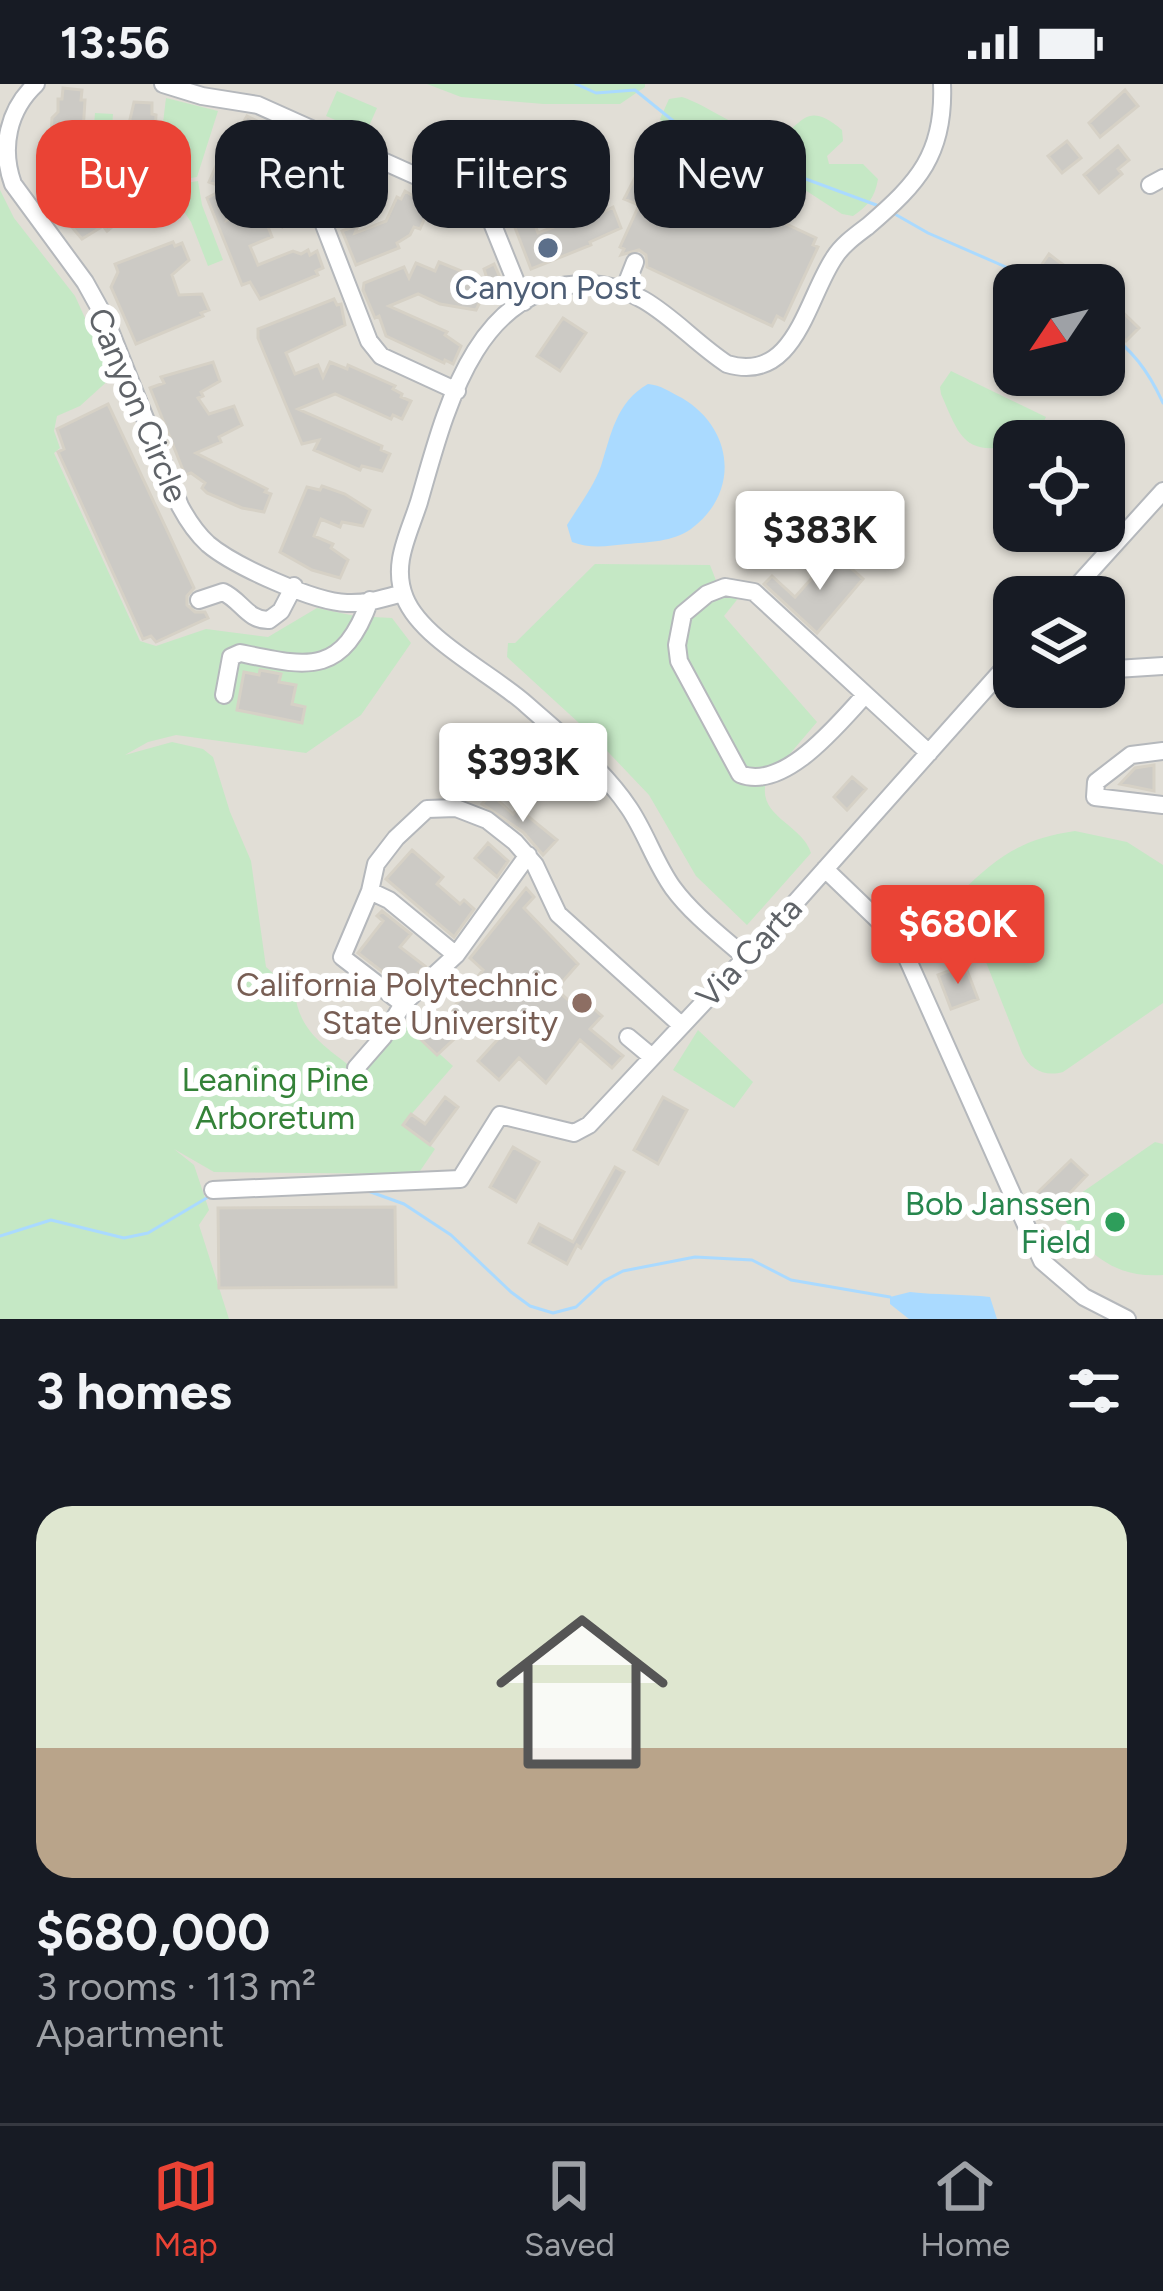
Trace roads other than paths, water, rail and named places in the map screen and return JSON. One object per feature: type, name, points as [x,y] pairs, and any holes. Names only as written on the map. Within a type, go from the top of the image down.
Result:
[{"type":"street","name":"Canyon Circle","points":[[36,84],[19,101],[12,117],[6,166],[13,184],[86,283],[105,317],[180,506],[195,531],[228,556],[329,601],[370,601],[403,593]]},
{"type":"street","points":[[163,84],[202,97],[258,105],[292,120]]},
{"type":"street","points":[[745,957],[675,891],[615,790],[522,700],[422,624],[403,593],[403,548],[432,449],[457,391],[484,337],[524,302],[565,286],[624,290],[655,304],[727,364],[759,366],[781,355],[790,346],[833,258],[923,172],[937,140],[942,84]]},
{"type":"street","points":[[388,163],[485,208],[524,302]]},
{"type":"street","points":[[325,228],[369,341],[381,356],[457,391]]},
{"type":"street","points":[[624,290],[634,262]]},
{"type":"street","points":[[1086,576],[1163,491]]},
{"type":"street","points":[[199,600],[223,592],[252,616],[268,620],[281,611],[294,586]]},
{"type":"street","points":[[865,694],[819,746],[756,781],[740,774],[679,661],[678,629],[683,614],[707,594],[725,587],[754,592],[865,694],[929,753]]},
{"type":"street","points":[[224,695],[231,657],[240,653],[316,665],[359,630],[370,601]]},
{"type":"street","points":[[1125,668],[1163,666]]},
{"type":"street","name":"Via Carta","points":[[213,1190],[460,1179],[500,1115],[574,1133],[589,1125],[993,681]]},
{"type":"street","points":[[1163,751],[1131,755],[1096,782],[1095,797],[1163,805]]},
{"type":"street","points":[[403,1004],[342,957],[370,891],[376,864],[427,809],[442,805],[487,820],[528,855],[558,914],[681,1025]]},
{"type":"street","points":[[356,1068],[403,1004],[456,956],[528,855]]},
{"type":"street","points":[[825,869],[899,940],[1042,1261],[1084,1297],[1127,1319]]},
{"type":"street","points":[[370,891],[389,900],[456,956]]},
{"type":"street","points":[[628,1037],[652,1058]]},
{"type":"water","points":[[648,384],[682,398],[712,426],[724,461],[718,497],[707,514],[676,537],[606,546],[572,542],[567,525],[598,474],[616,420]]},
{"type":"water","points":[[910,1292],[990,1297],[997,1319],[909,1319],[890,1304],[890,1297]]},
{"type":"waterway","points":[[576,84],[596,93],[635,90],[677,124],[727,150],[879,206]]},
{"type":"waterway","points":[[893,213],[999,264]]},
{"type":"waterway","points":[[1125,347],[1163,403]]},
{"type":"waterway","points":[[368,1191],[404,1204],[451,1235],[530,1306],[553,1313],[576,1307],[604,1281],[623,1271],[695,1257],[752,1260],[791,1280],[890,1297]]},
{"type":"waterway","points":[[0,1236],[51,1220],[124,1238],[148,1233],[210,1196]]},
{"type":"place","name":"Canyon Post","points":[[548,248]]},
{"type":"place","name":"California Polytechnic State University","points":[[582,1003]]},
{"type":"place","name":"Bob Janssen Field","points":[[1115,1222]]},
{"type":"park label","name":"Leaning Pine Arboretum","points":[[275,1098]]}]
